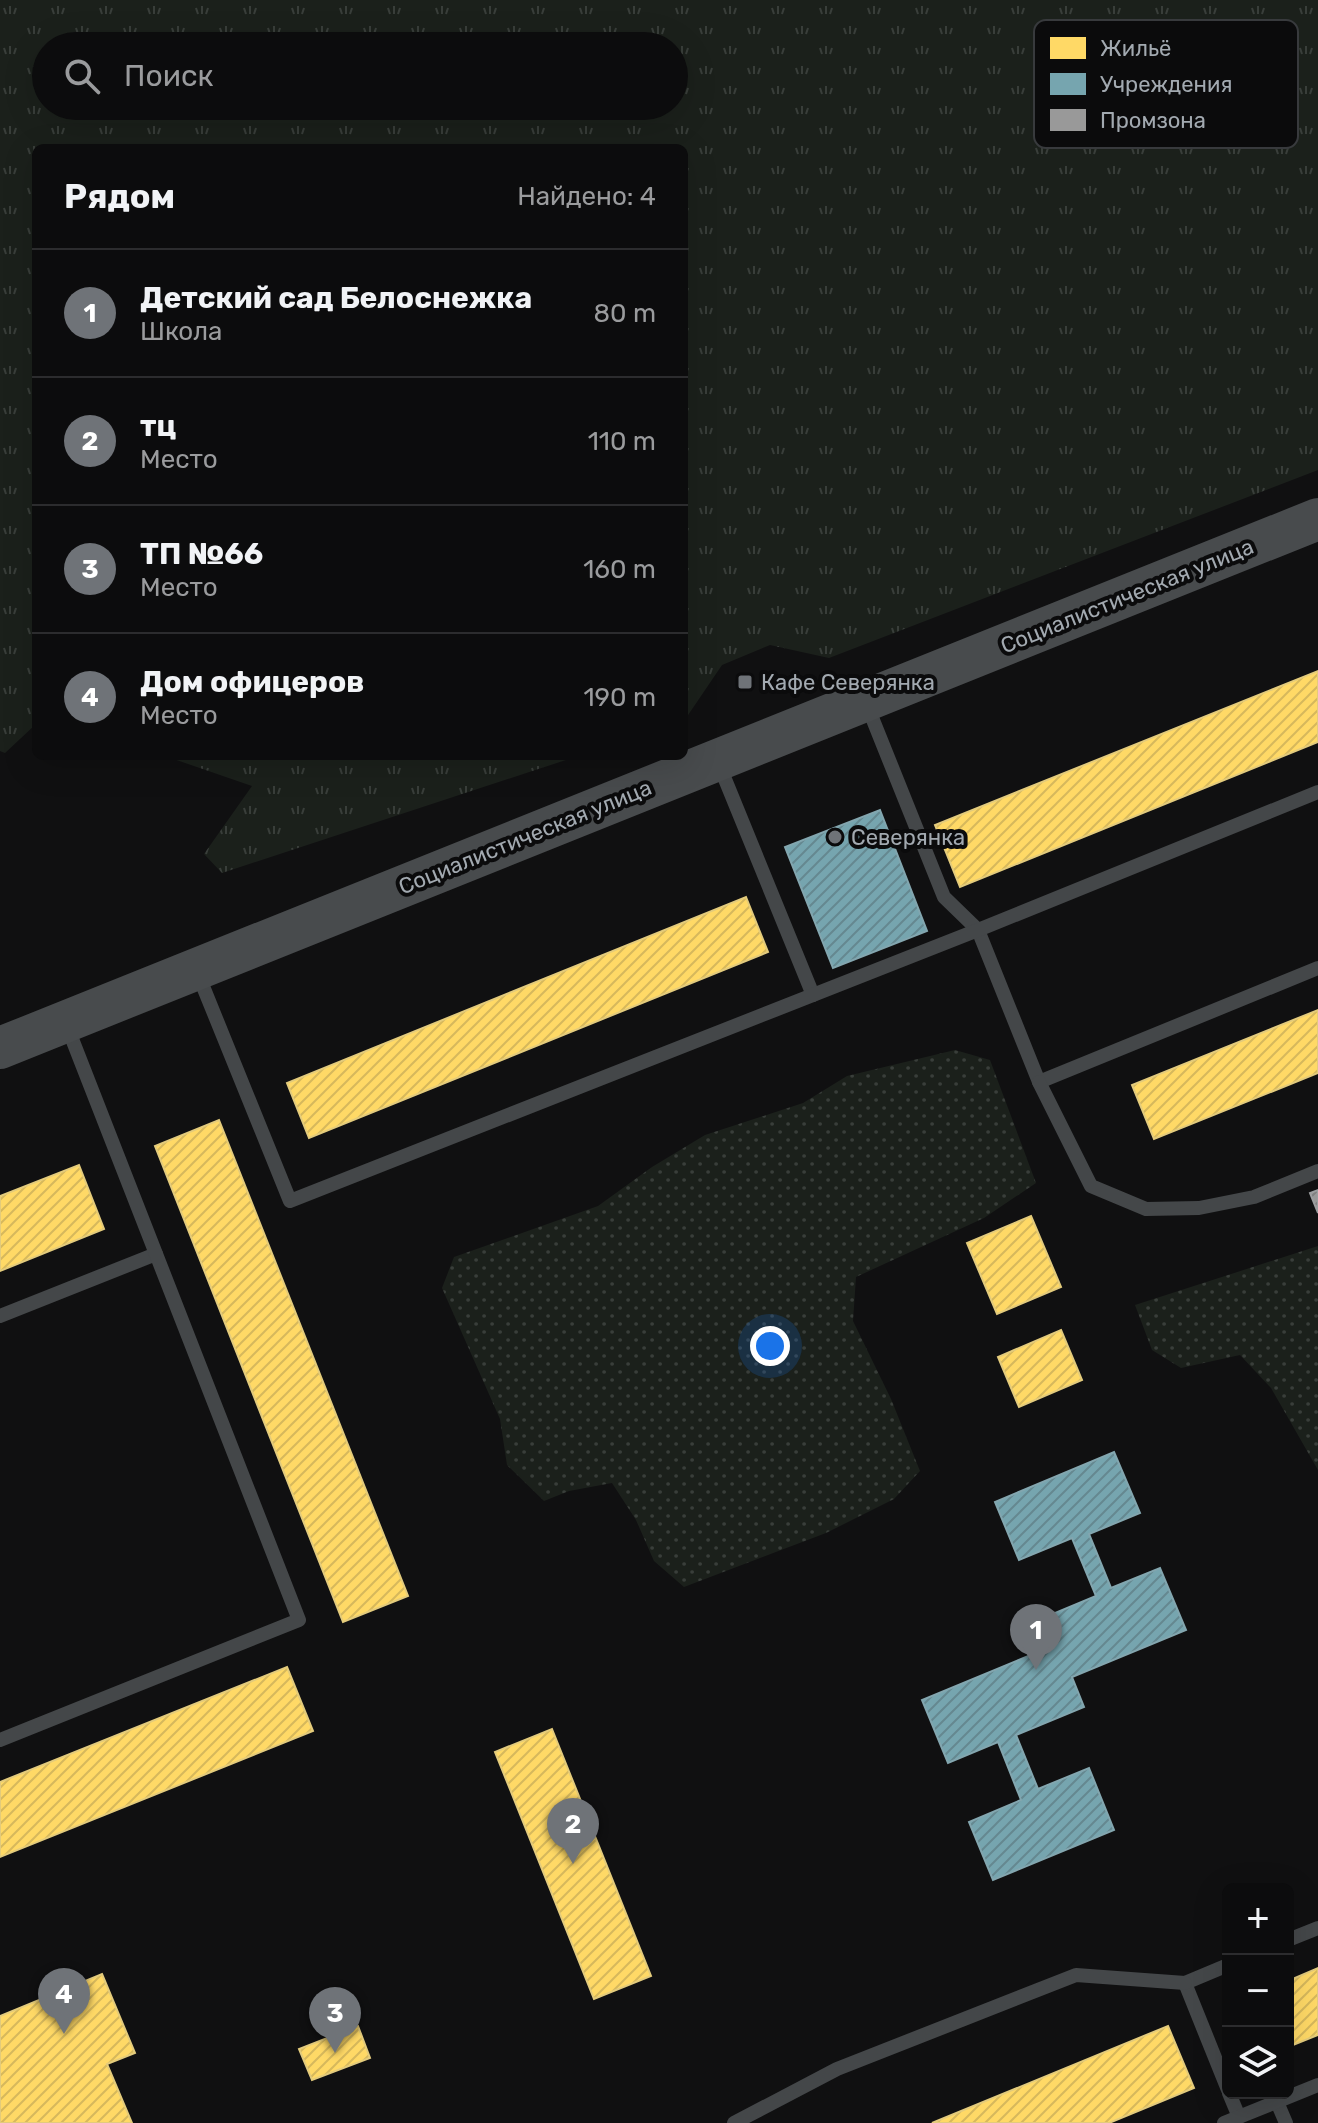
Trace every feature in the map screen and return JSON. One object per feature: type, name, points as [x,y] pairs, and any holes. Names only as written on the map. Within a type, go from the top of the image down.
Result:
[{"type":"main road","name":"Социалистическая улица","points":[[0,1048],[1318,519]]},
{"type":"lane","points":[[865,701],[944,897],[978,930],[1039,1082],[1091,1186],[1146,1209],[1199,1208],[1254,1197],[1318,1171]]},
{"type":"lane","points":[[717,760],[813,995]]},
{"type":"lane","points":[[196,970],[290,1201],[978,930],[1318,792]]},
{"type":"lane","points":[[1039,1082],[1318,968]]},
{"type":"lane","points":[[0,1740],[299,1620],[65,1022]]},
{"type":"lane","points":[[0,1316],[156,1254]]},
{"type":"lane","points":[[1294,1938],[1318,1928]]},
{"type":"lane","points":[[734,2123],[837,2069],[1076,1975],[1185,1983],[1222,1968]]},
{"type":"lane","points":[[1185,1983],[1222,2074]]},
{"type":"lane","points":[[1224,2123],[1318,2085]]},
{"type":"lane","points":[[1232,2099],[1239,2117]]},
{"type":"lane","points":[[1277,2102],[1286,2123]]},
{"type":"green space","points":[[0,0],[1318,0],[1318,470],[829,658],[770,645],[722,665],[688,715],[688,144],[32,144],[32,728],[5,753],[0,751]]},
{"type":"green space","points":[[177,760],[566,760],[222,873],[204,854],[252,786]]},
{"type":"green space","points":[[955,1050],[990,1060],[1036,1183],[984,1218],[856,1277],[853,1321],[891,1399],[920,1471],[894,1499],[826,1533],[684,1587],[654,1561],[636,1520],[612,1483],[569,1491],[544,1501],[507,1465],[500,1419],[442,1288],[454,1257],[598,1206],[652,1167],[705,1135],[803,1103],[847,1076]]},
{"type":"green space","points":[[1318,1246],[1318,1470],[1271,1388],[1240,1355],[1181,1368],[1152,1350],[1135,1305]]},
{"type":"building: Жильё","points":[[1318,671],[1318,742],[960,887],[935,825]]},
{"type":"building: Жильё","points":[[746,897],[768,952],[309,1138],[287,1083]]},
{"type":"building: Жильё","points":[[1318,1010],[1318,1073],[1154,1139],[1132,1085]]},
{"type":"building: Жильё","points":[[219,1120],[408,1596],[343,1622],[155,1146]]},
{"type":"building: Жильё","points":[[79,1165],[104,1229],[0,1271],[0,1196]]},
{"type":"building: Жильё","points":[[1031,1216],[1061,1287],[997,1314],[967,1243]]},
{"type":"building: Жильё","points":[[1061,1330],[1082,1380],[1019,1407],[998,1357]]},
{"type":"building: Жильё","points":[[287,1667],[313,1731],[0,1857],[0,1782]]},
{"type":"building: Жильё","points":[[552,1729],[651,1976],[594,1999],[495,1752]]},
{"type":"building: Жильё","points":[[1318,1968],[1318,2035],[1294,2045],[1294,2027],[1294,1978]]},
{"type":"building: Жильё","points":[[102,1974],[135,2053],[107,2064],[132,2123],[0,2123],[0,2016]]},
{"type":"building: Жильё","points":[[358,2026],[370,2058],[312,2080],[299,2049]]},
{"type":"building: Жильё","points":[[1168,2026],[1194,2088],[1109,2123],[932,2123]]},
{"type":"building: Учреждения","points":[[880,810],[927,931],[833,968],[785,847]]},
{"type":"building: Учреждения","points":[[1114,1452],[1140,1513],[1089,1534],[1111,1588],[1160,1568],[1186,1630],[1072,1677],[1084,1707],[1016,1735],[1038,1789],[1089,1768],[1114,1830],[993,1880],[969,1822],[1021,1800],[998,1742],[948,1763],[922,1700],[1055,1645],[1043,1618],[1096,1596],[1072,1538],[1019,1560],[995,1502]]},
{"type":"building: Промзона","points":[[1318,1190],[1318,1213],[1310,1193]]},
{"type":"place","name":"Кафе Северянка","points":[[745,682]]},
{"type":"place","name":"Северянка","points":[[835,837]]},
{"type":"place","name":"Детский сад Белоснежка","points":[[1036,1670]]},
{"type":"place","name":"тц","points":[[573,1864]]},
{"type":"place","name":"Дом офицеров","points":[[64,2034]]},
{"type":"place","name":"ТП №66","points":[[335,2053]]}]
